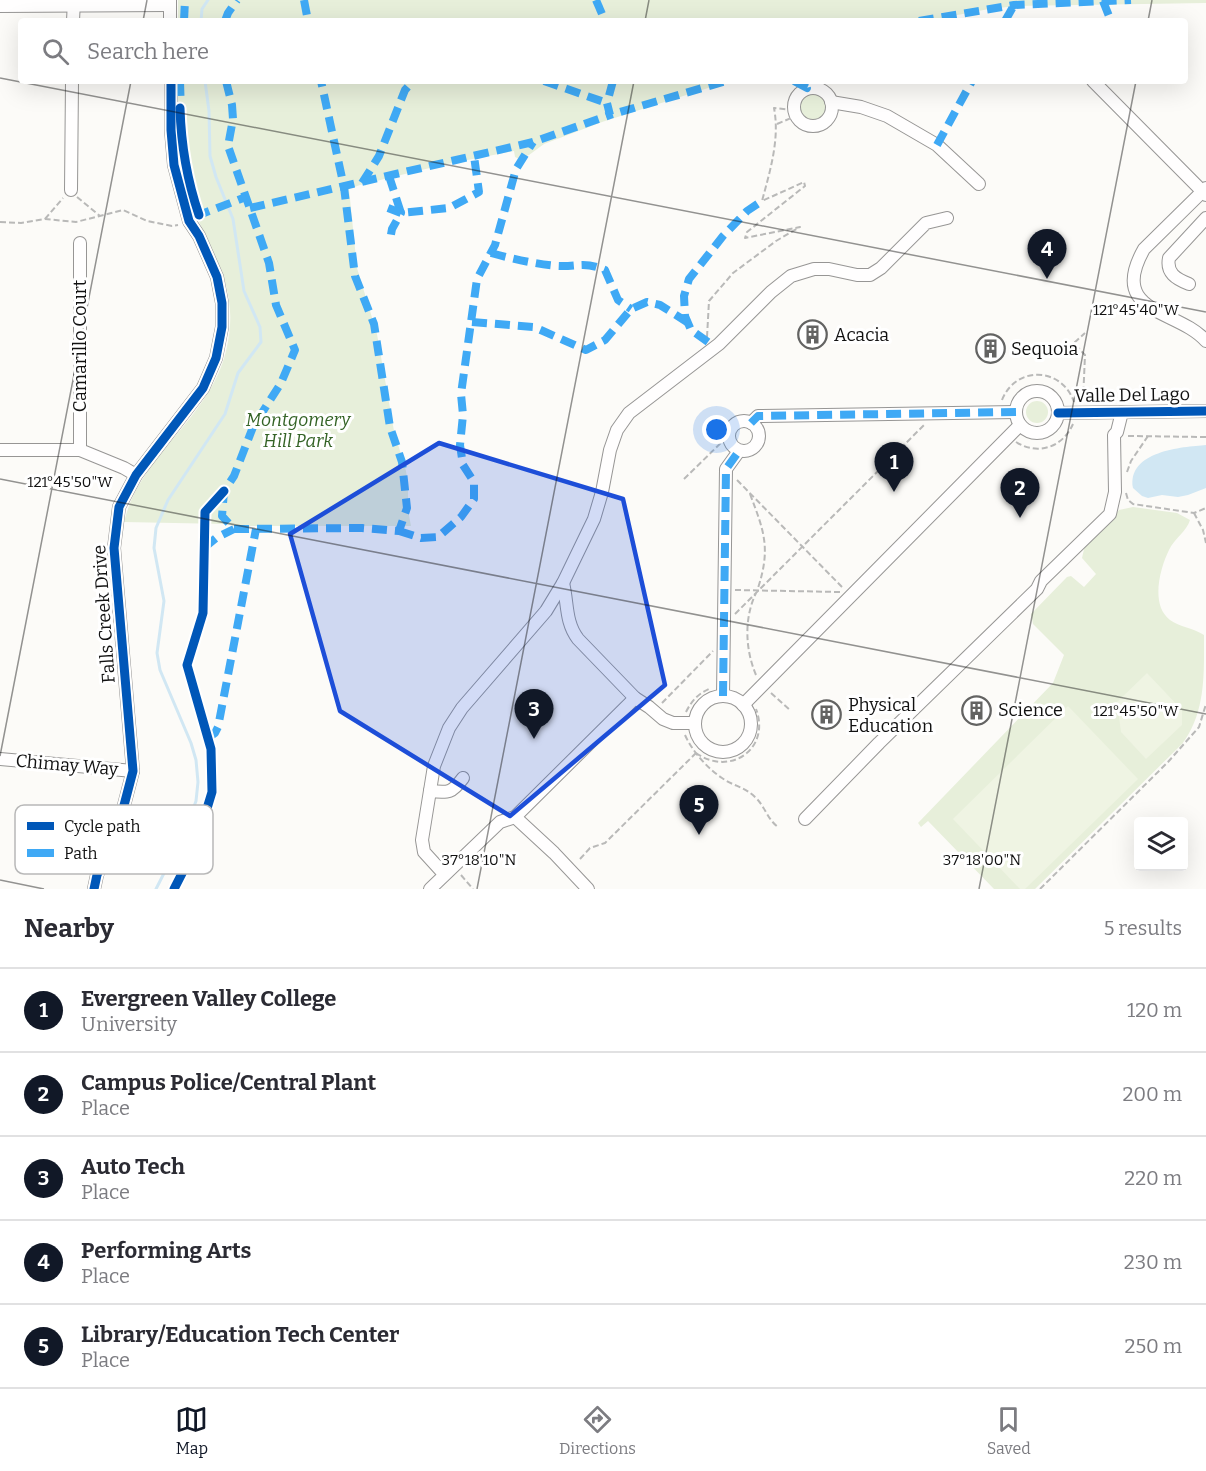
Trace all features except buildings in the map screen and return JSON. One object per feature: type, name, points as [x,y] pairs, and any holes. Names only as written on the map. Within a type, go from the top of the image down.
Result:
[{"type":"street","points":[[73,18],[74,3]]},
{"type":"street","points":[[0,6],[170,3]]},
{"type":"street","points":[[71,190],[72,84]]},
{"type":"street","name":"Falls Creek Drive","points":[[124,805],[133,771],[114,548],[119,507],[136,475],[203,388],[216,358],[222,327],[222,303],[217,278],[199,236],[189,220],[174,165],[171,84]]},
{"type":"street","points":[[1096,84],[1205,192],[1144,249],[1137,261],[1134,283],[1137,292],[1148,307],[1192,330],[1206,341]]},
{"type":"street","points":[[813,87],[825,92],[831,102],[830,115],[820,124],[806,125],[795,113],[796,96],[807,88],[813,87]]},
{"type":"street","points":[[831,102],[861,107],[887,116],[937,145],[980,184]]},
{"type":"street","points":[[444,874],[424,852],[422,840],[434,766],[449,728],[462,708],[546,611],[563,583],[594,519],[610,450],[617,430],[628,413],[708,352],[791,276],[814,269],[870,275],[926,223],[947,218]]},
{"type":"street","points":[[1189,284],[1177,279],[1171,273],[1167,267],[1168,258],[1206,218]]},
{"type":"street","name":"Camarillo Court","points":[[80,243],[80,450]]},
{"type":"street","points":[[1037,391],[1044,392],[1054,400],[1058,413],[1052,427],[1040,434],[1032,433],[1020,425],[1016,405],[1024,395],[1037,391]]},
{"type":"street","name":"Valle Del Lago","points":[[1058,413],[1206,411]]},
{"type":"street","points":[[751,423],[758,416],[1016,412]]},
{"type":"street","points":[[805,819],[1110,514],[1115,492],[1114,435],[1117,432],[1122,412]]},
{"type":"street","points":[[742,421],[751,423],[758,430],[759,440],[749,451],[739,451],[732,445],[729,435],[730,430],[742,421]]},
{"type":"street","points":[[746,702],[1020,425]]},
{"type":"street","points":[[0,450],[80,450],[136,475]]},
{"type":"street","points":[[723,696],[726,469],[739,451]]},
{"type":"street","points":[[563,583],[571,630],[635,698],[663,719],[673,723],[695,723]]},
{"type":"street","points":[[723,696],[746,702],[751,723],[745,742],[728,752],[708,749],[696,733],[695,723],[696,715],[707,701],[723,696]]},
{"type":"street","points":[[430,889],[500,822],[515,817],[635,698]]},
{"type":"street","name":"Chimay Way","points":[[0,759],[133,771]]},
{"type":"street","points":[[430,791],[454,790],[463,778]]},
{"type":"street","points":[[515,817],[588,889]]},
{"type":"street","name":"Falls Creek Drive","points":[[94,889],[97,874]]},
{"type":"path","points":[[708,352],[709,301],[733,273],[776,241],[800,227],[745,238],[747,232],[805,186],[804,182],[762,201],[772,161],[777,124],[774,108],[795,113]]},
{"type":"path","points":[[777,124],[795,113]]},
{"type":"path","points":[[45,219],[71,190],[100,216]]},
{"type":"path","points":[[0,222],[21,223],[45,219],[76,222],[123,210],[147,221],[178,225]]},
{"type":"path","points":[[76,222],[77,228]]},
{"type":"path","points":[[724,624],[936,413]]},
{"type":"path","points":[[684,479],[729,435]]},
{"type":"path","points":[[1124,436],[1206,436]]},
{"type":"path","points":[[1126,474],[1131,461],[1148,436]]},
{"type":"path","points":[[724,590],[846,592],[726,469]]},
{"type":"path","points":[[1126,491],[1128,500],[1133,504],[1194,513],[1206,508]]},
{"type":"path","points":[[750,494],[763,530],[766,559],[758,590],[751,604],[747,635],[752,665],[762,685],[791,711]]},
{"type":"path","points":[[1194,513],[1203,530],[1206,543]]},
{"type":"path","points":[[654,711],[724,641]]},
{"type":"path","points":[[696,753],[704,759],[726,763],[746,755],[753,747],[760,726],[759,716],[746,702]]},
{"type":"path","points":[[1040,889],[1168,762],[1198,727],[1206,704]]},
{"type":"path","points":[[696,753],[721,778],[756,797],[772,823],[778,827]]},
{"type":"path","points":[[580,859],[590,848],[605,843],[696,753]]},
{"type":"highlighted area","points":[[439,443],[623,499],[665,685],[510,816],[340,711],[290,534]]},
{"type":"green space","points":[[178,0],[1206,0],[1206,3],[1017,6],[942,18],[178,18]]},
{"type":"green space","name":"Montgomery Hill Park","points":[[178,84],[721,84],[602,122],[544,144],[519,159],[515,157],[514,151],[442,165],[349,189],[357,268],[377,334],[394,431],[406,471],[411,526],[237,526],[124,522],[132,498],[144,476],[206,397],[218,375],[226,351],[230,326],[230,305],[226,285],[187,190],[178,136]]},
{"type":"green space","points":[[812,93],[822,97],[826,107],[822,117],[812,121],[802,117],[798,107],[802,97]]},
{"type":"green space","points":[[1037,401],[1045,404],[1048,412],[1045,420],[1037,423],[1029,420],[1026,412],[1029,404]]},
{"type":"green space","points":[[1133,507],[1177,513],[1190,520],[1171,546],[1166,558],[1160,576],[1159,596],[1160,605],[1170,620],[1204,635],[1202,692],[1196,719],[1182,744],[1035,889],[994,889],[928,821],[921,827],[918,823],[1053,683],[1064,655],[1033,624],[1031,614],[1067,577],[1071,576],[1084,587],[1096,574],[1082,558],[1085,545],[1119,510]]},
{"type":"green space","points":[[1147,673],[1182,710],[1182,725],[1146,759],[1121,732],[1117,702]]},
{"type":"green space","points":[[1068,706],[1138,779],[1025,889],[1020,889],[953,819]]},
{"type":"water","points":[[1206,445],[1206,488],[1178,497],[1162,495],[1148,498],[1133,488],[1133,476],[1138,466],[1147,459],[1158,453]]},
{"type":"waterway","points":[[201,18],[202,9],[208,0]]},
{"type":"waterway","points":[[195,805],[198,782],[196,760],[160,670],[157,653],[164,601],[154,548],[156,528],[168,500],[225,414],[238,373],[261,342],[260,327],[244,291],[233,219],[210,156],[209,111],[205,84]]},
{"type":"waterway","points":[[156,889],[164,874]]},
{"type":"marked path","points":[[184,18],[185,0]]},
{"type":"marked path","points":[[226,18],[237,0]]},
{"type":"marked path","points":[[304,0],[307,18]]},
{"type":"marked path","points":[[596,0],[604,18]]},
{"type":"marked path","points":[[937,18],[1014,5],[1131,0]]},
{"type":"marked path","points":[[1103,1],[1110,18]]},
{"type":"marked path","points":[[1007,18],[1014,5]]},
{"type":"marked path","points":[[180,84],[181,114]]},
{"type":"marked path","points":[[227,84],[233,119],[228,146],[269,263],[276,305],[295,350],[281,383],[253,427],[234,476],[224,491],[222,516],[234,529],[362,528],[399,531],[407,508],[402,462],[390,427],[374,324],[355,276],[344,187],[322,84]]},
{"type":"marked path","points":[[362,183],[379,156],[405,90],[410,84]]},
{"type":"marked path","points":[[553,84],[607,103]]},
{"type":"marked path","points":[[612,84],[607,103],[610,115],[716,84]]},
{"type":"marked path","points":[[800,84],[807,88],[806,84]]},
{"type":"marked path","points":[[937,145],[970,84]]},
{"type":"marked path","points":[[250,208],[533,142],[610,115]]},
{"type":"marked path","points":[[399,531],[421,538],[438,537],[461,517],[474,499],[474,482],[463,465],[460,445],[463,415],[461,394],[477,279],[495,245],[516,169],[533,142]]},
{"type":"marked path","points":[[389,176],[401,213],[449,208],[479,192],[474,156]]},
{"type":"marked path","points":[[198,211],[199,215],[246,197]]},
{"type":"marked path","points":[[708,342],[691,330],[685,316],[684,296],[689,279],[723,236],[747,211],[762,201]]},
{"type":"marked path","points":[[388,208],[401,213],[392,229],[390,240]]},
{"type":"marked path","points":[[491,253],[541,264],[598,267],[605,270],[618,300],[631,309]]},
{"type":"marked path","points":[[472,322],[534,327],[586,350],[605,340],[631,309],[647,302],[660,305],[687,322]]},
{"type":"marked path","points":[[751,423],[758,416],[1016,412]]},
{"type":"marked path","points":[[723,696],[726,469],[739,451]]},
{"type":"marked path","points":[[204,548],[216,538],[234,529]]},
{"type":"marked path","points":[[208,738],[215,733],[218,727],[256,529]]},
{"type":"cycle path","points":[[124,805],[133,771],[114,548],[119,507],[136,475],[203,388],[216,358],[222,327],[222,303],[217,277],[199,236],[189,221],[174,165],[171,84]]},
{"type":"cycle path","points":[[180,108],[185,162],[199,215]]},
{"type":"cycle path","points":[[1058,413],[1206,411]]},
{"type":"cycle path","points":[[208,805],[212,792],[211,749],[187,665],[203,613],[205,512],[224,491]]},
{"type":"cycle path","points":[[94,889],[97,874]]},
{"type":"cycle path","points":[[174,889],[182,874]]},
{"type":"place","name":"Performing Arts","points":[[1047,279]]},
{"type":"place","name":"Acacia","points":[[813,335]]},
{"type":"place","name":"Sequoia","points":[[990,349]]},
{"type":"place","name":"Evergreen Valley College","points":[[894,492]]},
{"type":"place","name":"Campus Police/Central Plant","points":[[1020,518]]},
{"type":"place","name":"Science","points":[[977,710]]},
{"type":"place","name":"Physical Education","points":[[827,715]]},
{"type":"place","name":"Auto Tech","points":[[534,739]]},
{"type":"place","name":"Library/Education Tech Center","points":[[699,835]]}]
